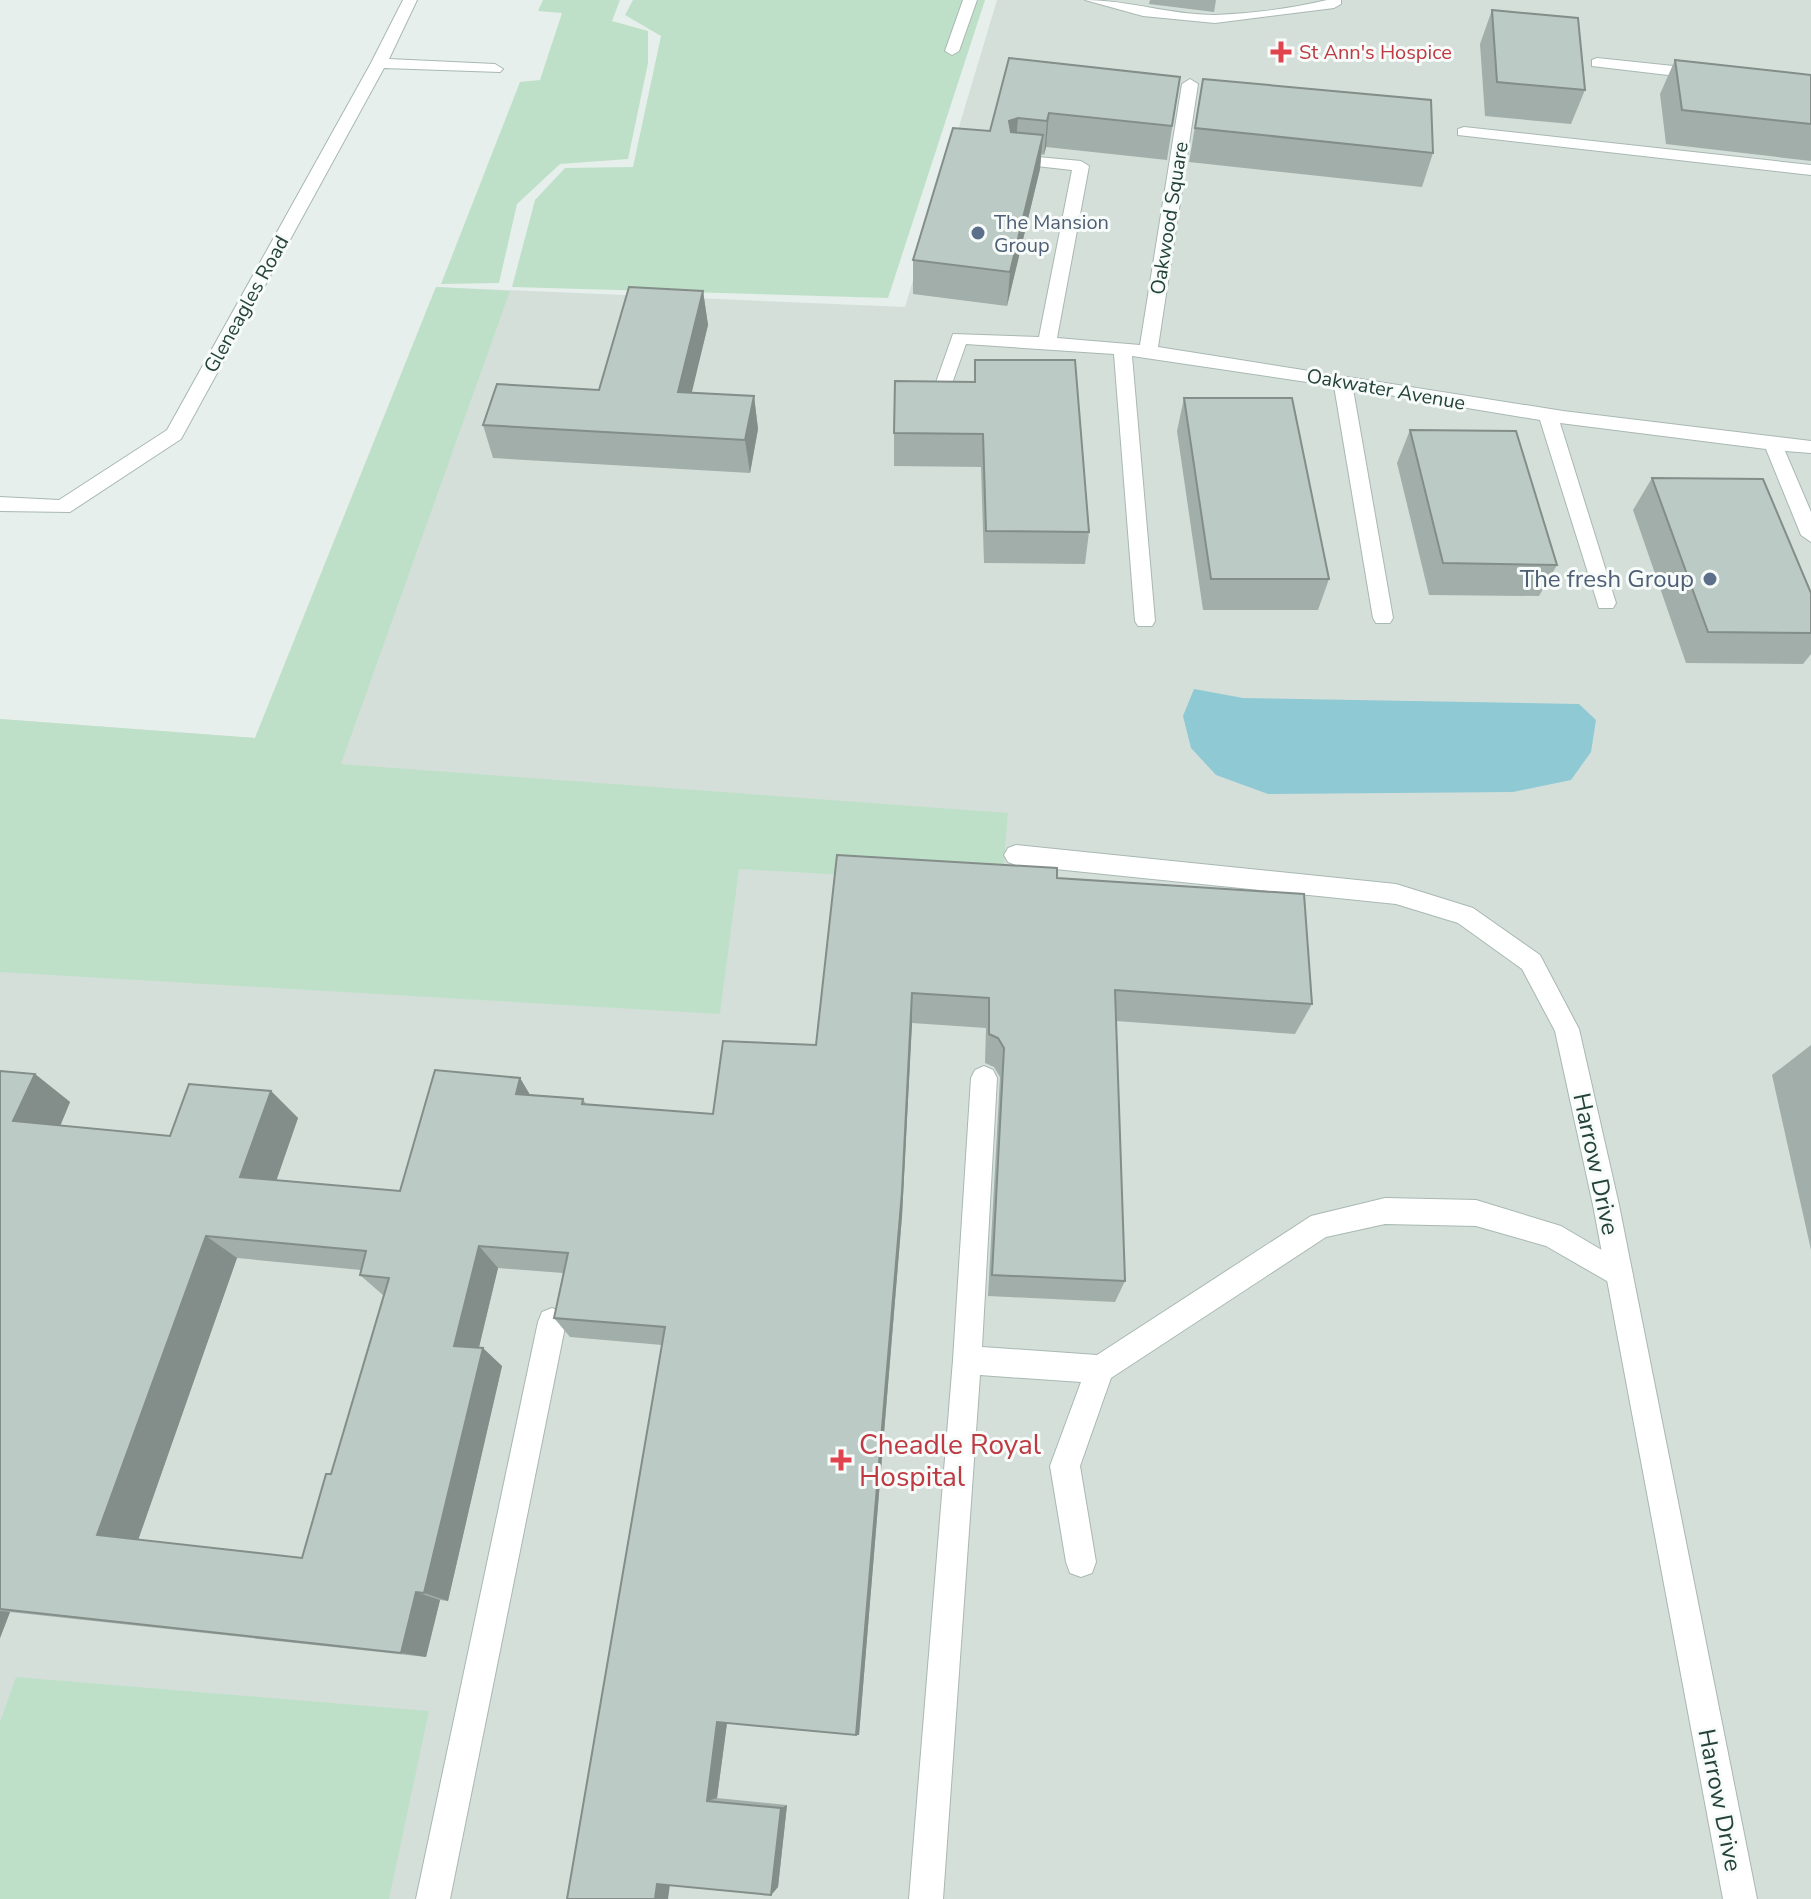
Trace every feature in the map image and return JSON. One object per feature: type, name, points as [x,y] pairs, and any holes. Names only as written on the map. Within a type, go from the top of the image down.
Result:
[{"type":"street","name":"Gleneagles Road","points":[[0,504],[63,507],[174,434],[379,63],[410,0]]},
{"type":"street","points":[[952,51],[970,0]]},
{"type":"street","points":[[1092,0],[1143,12],[1215,19],[1334,4],[1334,0]]},
{"type":"street","points":[[379,63],[495,69]]},
{"type":"street","points":[[1597,63],[1719,76]]},
{"type":"street","name":"Oakwood Square","points":[[1148,352],[1190,84]]},
{"type":"street","points":[[1464,132],[1811,170]]},
{"type":"street","points":[[1015,160],[1081,166],[1047,344]]},
{"type":"street","name":"Oakwater Avenue","points":[[943,388],[959,338],[1148,352],[1342,380],[1549,418],[1811,447]]},
{"type":"street","points":[[1123,350],[1145,621]]},
{"type":"street","points":[[1342,380],[1383,618]]},
{"type":"street","points":[[1549,418],[1606,603]]},
{"type":"street","points":[[1773,444],[1811,535]]},
{"type":"street","name":"Harrow Drive","points":[[1016,855],[1396,894],[1465,915],[1531,962],[1567,1029],[1619,1275],[1740,1899]]},
{"type":"street","points":[[926,1899],[967,1360],[984,1078]]},
{"type":"street","points":[[1081,1562],[1065,1466],[1100,1369],[1320,1225],[1385,1211],[1476,1213],[1552,1235],[1619,1275]]},
{"type":"street","points":[[433,1899],[552,1322]]},
{"type":"street","points":[[967,1360],[1100,1369]]},
{"type":"shaded area","name":"Cheadle Royal Hospital","points":[[997,0],[1811,0],[1811,1899],[0,1899],[0,719],[255,738],[436,287],[905,307]]},
{"type":"green space","points":[[543,0],[620,0],[612,21],[648,31],[648,63],[628,159],[560,164],[517,204],[499,283],[441,284],[520,82],[540,80],[562,13],[538,11]]},
{"type":"green space","points":[[633,0],[985,0],[888,298],[512,287],[535,200],[565,168],[633,167],[661,36],[625,15]]},
{"type":"green space","points":[[436,287],[510,291],[341,764],[1008,813],[1002,884],[739,869],[720,1014],[0,972],[0,719],[255,738]]},
{"type":"green space","points":[[16,1677],[429,1711],[389,1899],[0,1899],[0,1722]]},
{"type":"water","points":[[1194,689],[1243,698],[1579,704],[1596,720],[1591,752],[1571,780],[1513,792],[1268,794],[1216,775],[1191,748],[1183,716]]},
{"type":"building","points":[[1492,10],[1578,18],[1585,90],[1497,82]]},
{"type":"building","points":[[1009,58],[1180,77],[1172,126],[1049,113],[1047,121],[1018,118],[1009,121],[1011,132],[1043,135],[1010,272],[913,260],[953,128],[990,131]]},
{"type":"building","points":[[1675,60],[1811,75],[1811,124],[1682,110]]},
{"type":"building","points":[[1203,79],[1431,100],[1433,153],[1195,128]]},
{"type":"building","points":[[629,287],[703,291],[678,392],[754,396],[745,440],[483,425],[497,384],[599,390]]},
{"type":"building","points":[[975,360],[1075,360],[1089,532],[986,531],[983,434],[894,433],[895,381],[975,382]]},
{"type":"building","points":[[1184,398],[1292,398],[1329,579],[1211,579]]},
{"type":"building","points":[[1410,430],[1516,431],[1557,565],[1443,563]]},
{"type":"building","points":[[1652,478],[1763,479],[1811,593],[1811,633],[1708,632]]},
{"type":"building","points":[[837,855],[1057,868],[1057,878],[1304,894],[1312,1004],[1115,990],[1125,1281],[992,1275],[1004,1048],[998,1038],[989,1034],[989,998],[912,993],[902,1192],[856,1735],[717,1722],[707,1801],[781,1808],[771,1895],[657,1884],[655,1899],[567,1899],[665,1327],[554,1318],[568,1253],[479,1246],[454,1346],[483,1348],[424,1593],[416,1592],[401,1653],[0,1609],[0,1071],[35,1074],[13,1121],[170,1136],[189,1084],[271,1091],[240,1177],[400,1191],[435,1070],[520,1078],[516,1094],[583,1099],[582,1104],[713,1114],[723,1041],[816,1045]],"holes":[[[206,1236],[366,1251],[360,1275],[389,1278],[331,1474],[326,1474],[302,1558],[97,1535]]]},
{"type":"place","name":"St Ann's Hospice","points":[[1281,52]]},
{"type":"place","name":"The Mansion Group","points":[[978,233]]},
{"type":"place","name":"The fresh Group","points":[[1710,579]]},
{"type":"place","name":"Cheadle Royal Hospital","points":[[841,1460]]}]
